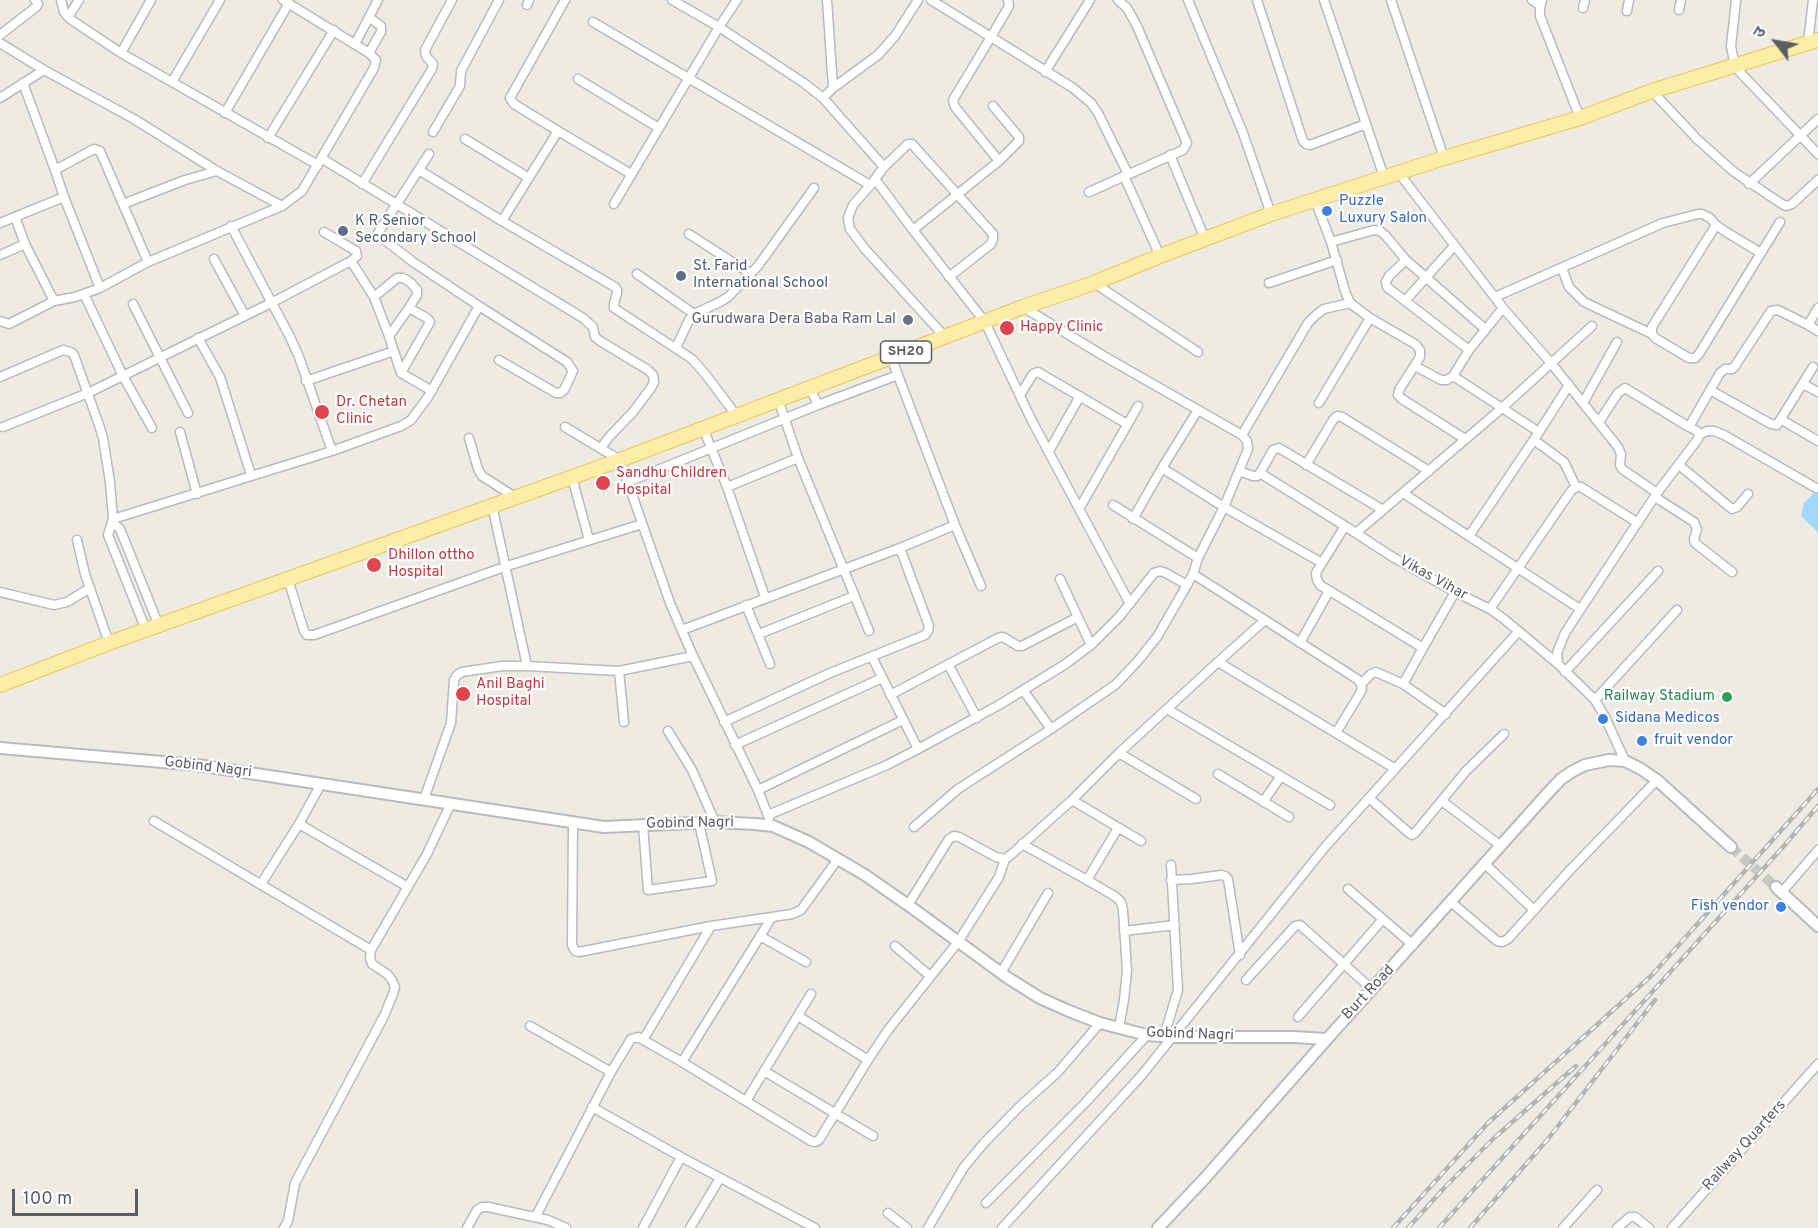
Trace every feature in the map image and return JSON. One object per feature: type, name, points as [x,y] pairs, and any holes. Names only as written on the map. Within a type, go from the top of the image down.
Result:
[{"type":"main road","name":"SH20","points":[[0,685],[620,460],[1023,307],[1094,283],[1271,214],[1398,172],[1580,118],[1652,91],[1813,42]]},
{"type":"street","points":[[0,35],[36,8],[38,4],[35,0]]},
{"type":"street","points":[[61,0],[68,17],[121,52],[268,138],[320,161],[362,184],[498,264],[583,318],[593,327],[600,342],[648,370],[653,375],[654,382],[645,398],[601,448]]},
{"type":"street","points":[[68,17],[79,0]]},
{"type":"street","points":[[121,52],[151,0]]},
{"type":"street","points":[[172,82],[220,0]]},
{"type":"street","points":[[355,44],[378,0]]},
{"type":"street","points":[[362,184],[432,69],[433,64],[426,56],[425,50],[452,0]]},
{"type":"street","points":[[433,132],[460,86],[461,71],[499,0]]},
{"type":"street","points":[[566,0],[510,98],[514,104],[631,174]]},
{"type":"street","points":[[672,0],[719,27],[804,83],[823,98],[884,167]]},
{"type":"street","points":[[614,204],[737,0]]},
{"type":"street","points":[[827,0],[833,88]]},
{"type":"street","points":[[823,98],[878,55],[895,36],[918,0]]},
{"type":"street","points":[[931,0],[1073,88],[1091,103],[1098,113],[1126,175],[1160,256]]},
{"type":"street","points":[[999,161],[955,107],[953,100],[1009,6],[1008,0]]},
{"type":"street","points":[[1045,72],[1090,0]]},
{"type":"street","points":[[1089,192],[1183,150],[1187,143],[1137,26],[1127,9],[1118,0]]},
{"type":"street","points":[[1188,0],[1226,90],[1271,214]]},
{"type":"street","points":[[1257,0],[1303,141],[1310,145],[1366,124]]},
{"type":"street","points":[[1324,0],[1384,177]]},
{"type":"street","points":[[1391,0],[1444,158]]},
{"type":"street","points":[[1627,11],[1629,0]]},
{"type":"street","points":[[1679,10],[1681,0]]},
{"type":"street","points":[[1736,0],[1731,46],[1735,67],[1818,154]]},
{"type":"street","points":[[1813,0],[1813,42]]},
{"type":"street","points":[[0,321],[9,324],[54,301],[100,288],[148,262],[282,206],[302,191],[374,68],[376,60],[334,30],[286,2],[225,113]]},
{"type":"street","points":[[1538,2],[1540,16],[1580,118]]},
{"type":"street","points":[[369,53],[381,32],[381,26],[370,18]]},
{"type":"street","points":[[593,22],[872,182],[985,322],[1048,451],[1130,604]]},
{"type":"street","points":[[268,138],[334,30]]},
{"type":"street","points":[[0,43],[4,50],[134,119],[217,171],[282,206]]},
{"type":"street","points":[[0,98],[44,70]]},
{"type":"street","points":[[578,79],[658,128]]},
{"type":"street","points":[[23,84],[100,288]]},
{"type":"street","points":[[1652,91],[1697,139],[1749,184],[1786,206],[1792,204],[1818,180]]},
{"type":"street","points":[[913,230],[1016,146],[1019,137],[993,106]]},
{"type":"street","points":[[1749,184],[1818,119]]},
{"type":"street","points":[[502,221],[558,130]]},
{"type":"street","points":[[465,139],[529,178]]},
{"type":"street","points":[[945,337],[850,230],[848,218],[853,205],[884,167],[908,144],[912,144],[993,234],[991,244],[949,277]]},
{"type":"street","points":[[55,170],[98,149],[102,153],[148,262]]},
{"type":"street","points":[[429,154],[398,205],[378,231],[379,235],[413,262],[567,362],[573,371],[564,390],[556,393],[499,360]]},
{"type":"street","points":[[1170,155],[1205,239]]},
{"type":"street","points":[[419,170],[615,287],[617,293],[614,308],[692,359],[736,415]]},
{"type":"street","points":[[123,204],[185,180],[217,171]]},
{"type":"street","points":[[1398,172],[1503,308],[1551,363],[1618,447],[1622,469],[1694,522],[1697,529],[1695,543],[1732,572]]},
{"type":"street","points":[[676,348],[694,314],[720,303],[751,274],[782,235],[814,188]]},
{"type":"street","points":[[0,223],[64,197]]},
{"type":"street","points":[[1315,200],[1350,303],[1370,318],[1415,344],[1420,350],[1420,357],[1398,395],[1465,439]]},
{"type":"street","points":[[1495,297],[1671,221],[1702,214],[1761,253]]},
{"type":"street","points":[[15,217],[25,244],[54,301]]},
{"type":"street","points":[[1562,268],[1569,287],[1584,302],[1652,334],[1689,358],[1695,358],[1700,354],[1780,222]]},
{"type":"street","points":[[1652,334],[1652,327],[1716,225]]},
{"type":"street","points":[[231,226],[290,337],[332,451]]},
{"type":"street","points":[[1331,242],[1374,230],[1380,231],[1406,260],[1485,329]]},
{"type":"street","points":[[3,427],[88,393],[271,303],[357,256],[356,251],[324,232]]},
{"type":"street","points":[[689,234],[751,274]]},
{"type":"street","points":[[0,255],[25,244]]},
{"type":"street","points":[[1405,301],[1454,246]]},
{"type":"street","points":[[214,259],[245,316]]},
{"type":"street","points":[[1406,260],[1389,276],[1386,282],[1388,287],[1469,350]]},
{"type":"street","points":[[351,261],[374,297],[401,373],[432,391]]},
{"type":"street","points":[[1269,283],[1337,261]]},
{"type":"street","points":[[637,274],[694,314]]},
{"type":"street","points":[[374,297],[397,278],[411,282],[417,290],[417,295],[389,336]]},
{"type":"street","points":[[1094,283],[1198,352]]},
{"type":"street","points":[[84,294],[123,376],[152,428]]},
{"type":"street","points":[[1242,435],[1308,323],[1324,309],[1350,303]]},
{"type":"street","points":[[133,304],[188,413]]},
{"type":"street","points":[[112,521],[332,451],[401,426],[419,411],[432,391],[479,306]]},
{"type":"street","points":[[914,827],[958,789],[1115,685],[1137,662],[1157,637],[1193,574],[1198,558],[1224,507],[1248,449],[1247,441],[1242,435],[1023,307]]},
{"type":"street","points":[[401,373],[430,322],[409,308]]},
{"type":"street","points":[[1415,366],[1441,380],[1447,380],[1453,376],[1469,350],[1503,308]]},
{"type":"street","points":[[1808,325],[1818,308]]},
{"type":"street","points":[[1689,427],[1722,370],[1732,369],[1735,366],[1771,311],[1778,310],[1818,331]]},
{"type":"street","points":[[1319,403],[1370,318]]},
{"type":"street","points":[[1356,533],[1502,408],[1592,326]]},
{"type":"street","points":[[198,338],[220,376],[251,475]]},
{"type":"street","points":[[1583,402],[1617,342]]},
{"type":"street","points":[[0,377],[67,350],[74,355],[103,438],[110,482],[112,521],[108,535],[153,628]]},
{"type":"street","points":[[306,381],[394,351]]},
{"type":"street","points":[[891,357],[955,525],[981,586]]},
{"type":"street","points":[[1710,390],[1771,424],[1777,425],[1813,367]]},
{"type":"street","points":[[1020,395],[1033,374],[1038,372],[1127,424]]},
{"type":"street","points":[[628,482],[784,418],[898,375]]},
{"type":"street","points":[[1453,376],[1502,408],[1537,436],[1564,462],[1576,487]]},
{"type":"street","points":[[1803,384],[1818,393]]},
{"type":"street","points":[[1469,536],[1569,385]]},
{"type":"street","points":[[810,388],[818,405]]},
{"type":"street","points":[[1599,422],[1618,393],[1625,388],[1697,431],[1699,435]]},
{"type":"street","points":[[1048,451],[1080,396]]},
{"type":"street","points":[[778,399],[798,458],[869,631]]},
{"type":"street","points":[[1079,509],[1138,406]]},
{"type":"street","points":[[1133,519],[1198,410]]},
{"type":"street","points":[[1306,465],[1337,416],[1429,471]]},
{"type":"street","points":[[1782,420],[1818,441]]},
{"type":"street","points":[[565,427],[620,460],[670,603],[773,826]]},
{"type":"street","points":[[703,428],[765,597]]},
{"type":"street","points":[[1558,664],[1559,644],[1580,609],[1699,435],[1707,431],[1714,431],[1724,435],[1816,488]]},
{"type":"street","points":[[180,432],[197,494]]},
{"type":"street","points":[[469,438],[482,476],[515,497]]},
{"type":"street","points":[[1239,471],[1252,476],[1260,473],[1276,448],[1279,448],[1383,510]]},
{"type":"street","points":[[726,487],[798,458]]},
{"type":"street","points":[[1679,465],[1732,509],[1737,507],[1748,494]]},
{"type":"street","points":[[1162,468],[1224,507],[1322,563]]},
{"type":"street","name":"Vikas Vihar","points":[[1260,473],[1391,556],[1490,609],[1558,664],[1595,700],[1625,761]]},
{"type":"street","points":[[572,477],[589,540]]},
{"type":"street","points":[[1490,609],[1576,487],[1581,487],[1638,523]]},
{"type":"street","points":[[1402,493],[1580,609]]},
{"type":"street","points":[[492,505],[527,666]]},
{"type":"street","points":[[1113,506],[1198,558]]},
{"type":"street","points":[[112,521],[120,529],[153,628]]},
{"type":"street","points":[[288,579],[304,631],[310,636],[507,566],[642,524]]},
{"type":"street","points":[[682,630],[955,525]]},
{"type":"street","points":[[1345,526],[1322,563],[1317,573],[1317,580],[1329,591],[1423,648]]},
{"type":"street","points":[[76,540],[109,644]]},
{"type":"street","points":[[724,722],[830,674],[925,635],[929,626],[900,548]]},
{"type":"street","points":[[768,815],[918,749],[1065,665],[1091,645],[1130,604],[1154,573],[1160,571],[1187,585]]},
{"type":"street","points":[[1565,672],[1658,571]]},
{"type":"street","points":[[1193,574],[1357,679],[1362,689],[1336,733]]},
{"type":"street","points":[[1060,579],[1091,645]]},
{"type":"street","points":[[0,592],[54,606],[67,602],[90,588]]},
{"type":"street","points":[[1300,643],[1329,591]]},
{"type":"street","points":[[1403,684],[1455,592]]},
{"type":"street","points":[[759,634],[854,596]]},
{"type":"street","points":[[746,605],[770,664]]},
{"type":"street","points":[[1595,700],[1677,610]]},
{"type":"street","points":[[890,695],[998,638],[1003,637],[1022,646],[1078,617]]},
{"type":"street","points":[[536,1216],[611,1072],[634,1037],[682,1062],[812,1141],[819,1140],[868,1060],[905,1008],[958,942],[999,877],[1005,859],[1072,800],[1119,753],[1265,620]]},
{"type":"street","points":[[1002,1228],[1039,1185],[1120,1100],[1169,1036],[1240,955],[1324,847],[1518,632]]},
{"type":"street","points":[[424,799],[451,723],[454,680],[462,672],[485,668],[527,666],[619,671],[693,656]]},
{"type":"street","points":[[872,657],[918,749]]},
{"type":"street","points":[[1218,662],[1395,768]]},
{"type":"street","points":[[948,664],[977,717]]},
{"type":"street","points":[[619,671],[624,722]]},
{"type":"street","points":[[1361,684],[1376,672],[1403,684],[1446,714]]},
{"type":"street","points":[[735,745],[882,678]]},
{"type":"street","points":[[1023,690],[1051,729]]},
{"type":"street","points":[[1167,709],[1330,805]]},
{"type":"street","points":[[758,790],[903,720]]},
{"type":"street","points":[[668,731],[692,770],[715,822]]},
{"type":"street","points":[[1369,798],[1412,835],[1466,771],[1504,734]]},
{"type":"street","name":"Gobind Nagri","points":[[0,748],[197,765],[604,827],[715,822],[773,826],[809,842],[865,875],[1001,973],[1040,998],[1100,1023],[1147,1035],[1327,1039]]},
{"type":"street","points":[[1119,753],[1196,799]]},
{"type":"street","name":"Burt Road","points":[[1158,1228],[1561,779],[1585,765],[1610,760],[1625,761]]},
{"type":"street","points":[[1625,761],[1657,780],[1731,847]]},
{"type":"street","points":[[1218,774],[1289,817]]},
{"type":"street","points":[[1263,801],[1281,776]]},
{"type":"street","points":[[1451,902],[1497,941],[1502,942],[1508,939],[1657,780]]},
{"type":"street","points":[[261,884],[321,784]]},
{"type":"street","points":[[1072,800],[1141,841]]},
{"type":"street","points":[[1442,801],[1501,846]]},
{"type":"street","points":[[284,1228],[288,1221],[295,1183],[384,1016],[393,994],[395,987],[392,980],[372,964],[371,950],[427,854],[451,803]]},
{"type":"street","points":[[154,821],[371,950]]},
{"type":"street","points":[[573,822],[572,945],[575,951],[792,914],[801,910],[838,860]]},
{"type":"street","points":[[643,825],[648,890],[712,881],[699,823]]},
{"type":"street","points":[[299,824],[408,887]]},
{"type":"street","points":[[1087,880],[1118,828]]},
{"type":"street","points":[[909,905],[949,839],[954,836],[996,857],[1005,859]]},
{"type":"street","points":[[1022,844],[1121,902],[1127,970],[1119,1028]]},
{"type":"street","points":[[1818,850],[1779,890],[1818,926]]},
{"type":"street","points":[[1485,864],[1534,910]]},
{"type":"street","points":[[1169,1036],[1179,990],[1171,865]]},
{"type":"street","points":[[1171,880],[1221,875],[1228,879],[1240,955]]},
{"type":"street","points":[[1348,889],[1413,945]]},
{"type":"street","points":[[1001,973],[1048,892]]},
{"type":"street","points":[[682,1062],[772,916]]},
{"type":"street","points":[[1298,1017],[1383,919]]},
{"type":"street","points":[[1124,931],[1175,925]]},
{"type":"street","points":[[1246,980],[1295,926],[1300,925],[1373,990]]},
{"type":"street","points":[[643,1040],[711,926]]},
{"type":"street","points":[[760,936],[806,962]]},
{"type":"street","points":[[895,946],[930,976]]},
{"type":"street","points":[[746,1101],[812,994]]},
{"type":"street","points":[[798,1016],[868,1060]]},
{"type":"street","points":[[928,1228],[964,1167],[984,1143],[1058,1072],[1100,1023]]},
{"type":"street","points":[[530,1026],[611,1072]]},
{"type":"street","points":[[987,1203],[1109,1078],[1147,1035]]},
{"type":"street","name":"Railway Quarters","points":[[1672,1228],[1818,1064]]},
{"type":"street","points":[[764,1071],[873,1136]]},
{"type":"street","points":[[592,1107],[815,1228]]},
{"type":"street","points":[[643,1228],[681,1157]]},
{"type":"street","points":[[690,1228],[720,1178]]},
{"type":"street","points":[[1563,1228],[1597,1190]]},
{"type":"street","points":[[467,1228],[477,1210],[482,1207],[536,1216],[566,1228]]},
{"type":"street","points":[[888,1213],[908,1228]]},
{"type":"street","points":[[1617,1228],[1630,1217],[1635,1217],[1650,1228]]},
{"type":"water","points":[[1818,489],[1818,532],[1801,516],[1804,503]]},
{"type":"tunnel","points":[[1731,847],[1776,887]]},
{"type":"railway","points":[[1393,1228],[1488,1123],[1651,976],[1818,789]]},
{"type":"railway","points":[[1439,1228],[1818,806]]},
{"type":"railway","points":[[1470,1228],[1548,1139],[1655,1000]]},
{"type":"railway","points":[[1408,1228],[1494,1138],[1576,1066]]},
{"type":"place","name":"Puzzle Luxury Salon","points":[[1327,211]]},
{"type":"place","name":"K R Senior Secondary School","points":[[343,231]]},
{"type":"place","name":"St. Farid International School","points":[[681,276]]},
{"type":"place","name":"Gurudwara Dera Baba Ram Lal","points":[[908,320]]},
{"type":"place","name":"Happy Clinic","points":[[1007,328]]},
{"type":"place","name":"Dr. Chetan Clinic","points":[[322,412]]},
{"type":"place","name":"Sandhu Children Hospital","points":[[603,483]]},
{"type":"place","name":"Dhillon ottho Hospital","points":[[374,565]]},
{"type":"place","name":"Anil Baghi Hospital","points":[[463,694]]},
{"type":"place","name":"Railway Stadium","points":[[1727,697]]},
{"type":"place","name":"Sidana Medicos","points":[[1603,719]]},
{"type":"place","name":"fruit vendor","points":[[1642,741]]},
{"type":"place","name":"Fish vendor","points":[[1781,907]]}]
